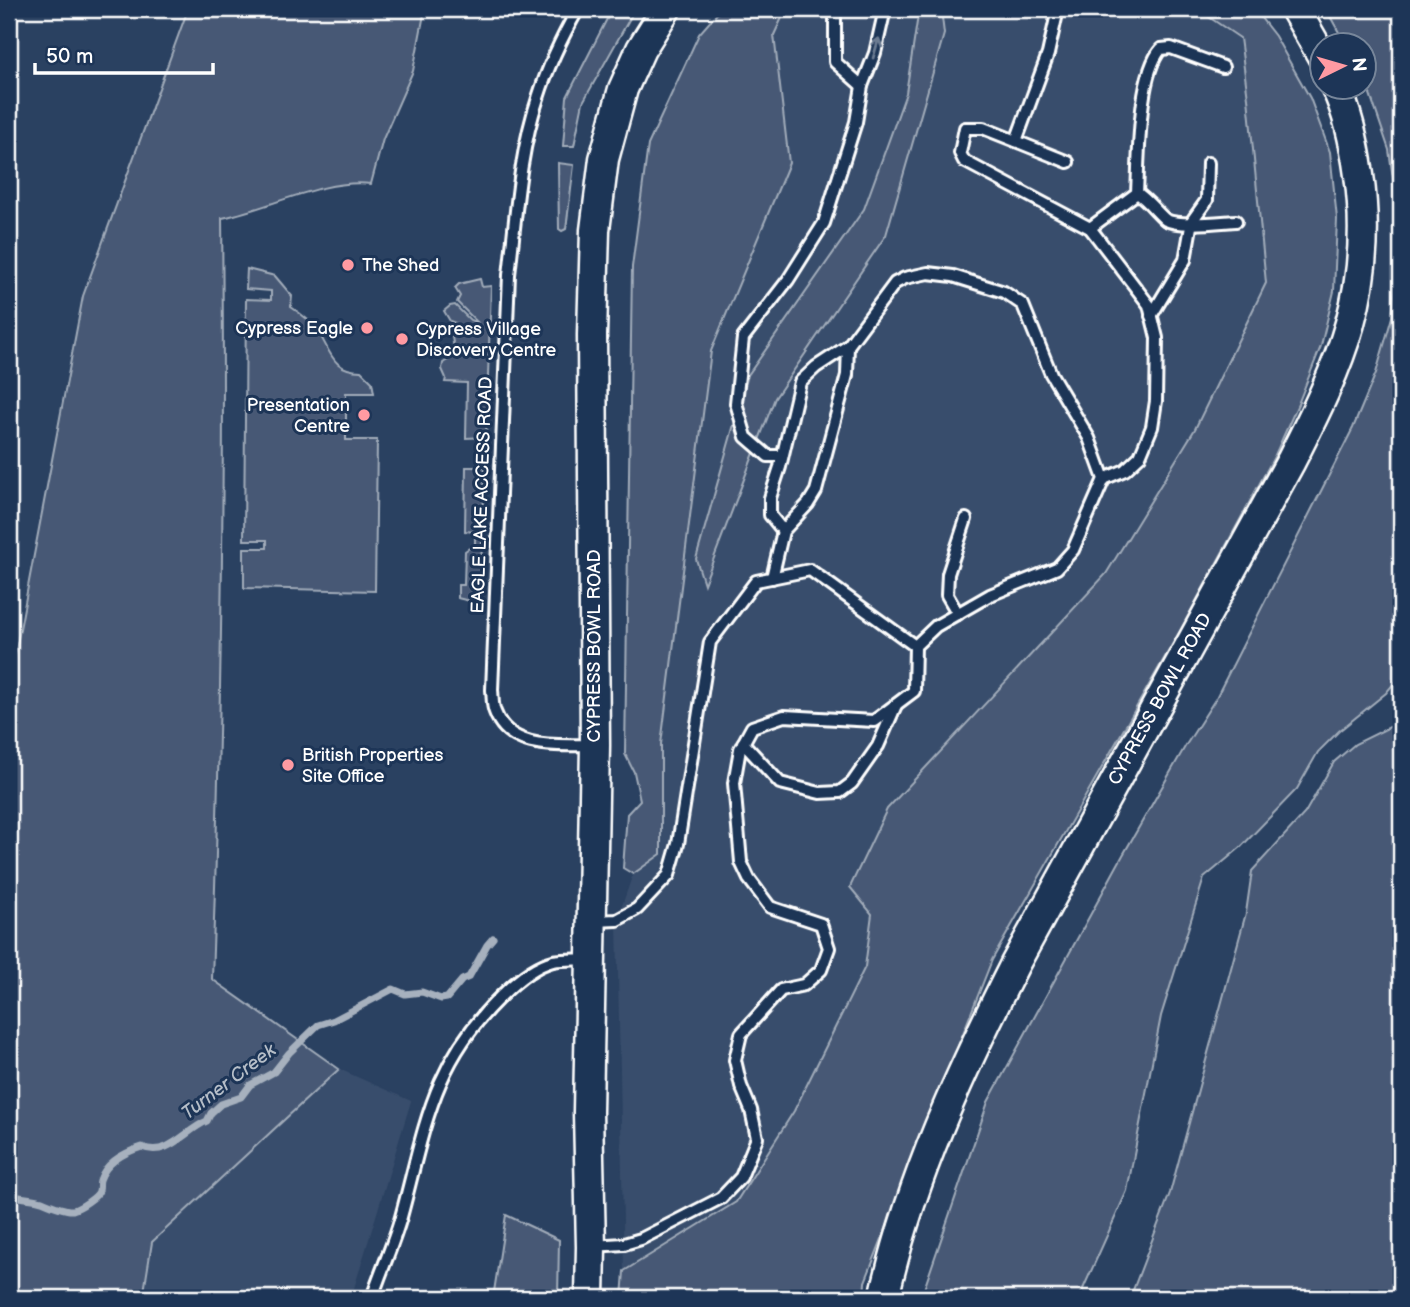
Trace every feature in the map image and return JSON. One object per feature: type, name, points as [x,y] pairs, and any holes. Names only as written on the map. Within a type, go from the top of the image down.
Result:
[{"type":"street","name":"CYPRESS BOWL ROAD","points":[[590,1298],[588,1112],[595,746],[592,335],[597,217],[600,179],[623,89],[641,50],[666,9]]},
{"type":"street","points":[[1295,9],[1308,32]]},
{"type":"street","name":"CYPRESS BOWL ROAD","points":[[884,1298],[913,1196],[941,1119],[975,1043],[1015,964],[1291,461],[1321,403],[1341,354],[1357,303],[1363,254],[1363,202],[1356,148],[1341,102]]},
{"type":"lane","name":"EAGLE LAKE ACCESS ROAD","points":[[578,9],[561,40],[537,100],[527,142],[515,219],[508,302],[492,690],[495,711],[502,723],[523,740],[595,746]]},
{"type":"lane","points":[[835,9],[835,62],[862,86]]},
{"type":"lane","points":[[782,456],[768,456],[746,437],[736,403],[743,338],[788,280],[824,223],[856,122],[862,86],[875,53],[885,9]]},
{"type":"lane","points":[[1016,141],[1048,54],[1058,9]]},
{"type":"lane","points":[[1137,193],[1140,130],[1153,58],[1161,49],[1171,48],[1223,68]]},
{"type":"lane","points":[[591,1247],[624,1244],[642,1238],[721,1198],[741,1177],[757,1138],[736,1060],[741,1034],[780,990],[804,985],[821,970],[829,948],[821,924],[770,907],[741,862],[734,783],[740,749],[752,727],[784,716],[874,721],[914,691],[915,646],[936,626],[990,595],[1057,568],[1073,550],[1104,479],[1125,470],[1140,456],[1152,427],[1156,401],[1157,338],[1149,305],[1090,228],[964,161],[960,153],[965,128],[983,128],[1068,162]]},
{"type":"lane","points":[[1151,316],[1185,260],[1192,224],[1208,200],[1208,163]]},
{"type":"lane","points":[[1090,228],[1137,193]]},
{"type":"lane","points":[[1137,193],[1148,200],[1166,220],[1192,224],[1236,221]]},
{"type":"lane","points":[[783,531],[770,514],[770,498],[800,382],[816,367],[848,346],[895,283],[928,273],[953,276],[1004,292],[1023,304],[1051,374],[1089,438],[1104,479]]},
{"type":"lane","points":[[772,578],[783,531],[808,504],[816,491],[847,375],[848,346]]},
{"type":"lane","points":[[958,614],[947,595],[948,574],[966,519]]},
{"type":"lane","points":[[591,922],[617,920],[637,909],[669,875],[678,844],[710,642],[756,581],[810,570],[915,646]]},
{"type":"lane","points":[[743,743],[780,783],[820,793],[839,792],[852,783],[878,746],[898,703]]},
{"type":"lane","points":[[372,1298],[400,1220],[438,1085],[453,1055],[480,1017],[512,985],[536,968],[553,961],[590,959]]},
{"type":"shaded area","points":[[188,9],[425,9],[413,71],[383,139],[371,184],[353,183],[316,190],[222,218],[222,598],[212,979],[339,1069],[152,1242],[143,1298],[14,1298],[9,1173],[9,687],[83,296]]},
{"type":"shaded area","points":[[612,9],[635,9],[583,102],[574,146],[563,146],[567,97]]},
{"type":"shaded area","points":[[721,9],[786,9],[774,35],[789,163],[711,351],[661,744],[661,854],[633,874],[623,868],[627,814],[640,800],[634,772],[625,754],[632,267],[648,145],[699,34]]},
{"type":"shaded area","points":[[786,9],[1197,9],[1240,38],[1266,283],[1195,429],[1106,574],[887,809],[865,967],[794,1111],[736,1202],[624,1271],[617,920],[633,874],[661,854],[661,744],[711,351],[789,163],[774,35]]},
{"type":"shaded area","points":[[919,9],[941,9],[944,34],[886,235],[775,398],[704,584],[696,559],[748,375],[864,209],[906,93]]},
{"type":"shaded area","points":[[1197,9],[1254,9],[1275,36],[1308,94],[1308,102],[1311,102],[1330,152],[1337,219],[1334,291],[1321,346],[1275,455],[1181,629],[992,960],[865,1282],[864,1298],[622,1298],[624,1271],[736,1202],[794,1111],[865,967],[872,914],[850,887],[887,809],[1106,574],[1195,429],[1266,283],[1240,38]]},
{"type":"shaded area","points":[[1326,9],[1401,9],[1401,675],[1386,693],[1318,752],[1297,789],[1241,847],[1204,878],[1161,1016],[1127,1191],[1079,1298],[921,1298],[988,1102],[1123,855],[1216,698],[1353,428],[1376,373],[1392,317],[1397,264],[1394,185],[1389,150],[1373,102],[1378,102],[1378,32],[1339,32]]},
{"type":"shaded area","points":[[558,163],[574,165],[566,229],[562,231],[559,229]]},
{"type":"shaded area","points":[[247,269],[275,276],[292,296],[291,307],[314,326],[332,358],[343,367],[361,371],[372,382],[374,393],[346,393],[346,440],[377,440],[375,591],[244,588],[244,548],[267,548],[267,540],[244,540],[246,299],[271,300],[271,291],[246,289]]},
{"type":"shaded area","points":[[480,279],[482,287],[491,286],[486,437],[466,438],[467,383],[445,382],[442,369],[443,363],[455,355],[450,325],[455,323],[450,321],[444,311],[455,305],[470,320],[478,323],[457,302],[460,296],[455,288],[459,284]]},
{"type":"shaded area","points":[[466,467],[485,467],[480,592],[471,600],[458,598],[458,585],[464,585],[465,551],[475,544],[475,532],[465,531]]},
{"type":"shaded area","points":[[1401,718],[1401,1298],[1130,1298],[1170,1193],[1246,913],[1252,871],[1305,813],[1334,762],[1355,744],[1396,724]]},
{"type":"shaded area","points":[[339,1069],[411,1101],[351,1298],[143,1298],[152,1242]]},
{"type":"shaded area","points":[[506,1215],[559,1240],[558,1298],[493,1298]]},
{"type":"waterway","name":"Turner Creek","points":[[9,1196],[38,1200],[66,1209],[80,1207],[98,1193],[103,1174],[117,1159],[142,1147],[160,1149],[176,1142],[207,1121],[221,1104],[241,1097],[250,1085],[274,1072],[318,1025],[334,1020],[393,989],[405,994],[422,992],[441,999],[447,998],[462,980],[469,977],[493,938]]},
{"type":"place","name":"The Shed","points":[[348,265]]},
{"type":"place","name":"Cypress Eagle","points":[[367,328]]},
{"type":"place","name":"Cypress Village Discovery Centre","points":[[402,339]]},
{"type":"place","name":"Presentation Centre","points":[[364,415]]},
{"type":"place","name":"British Properties Site Office","points":[[288,765]]}]
